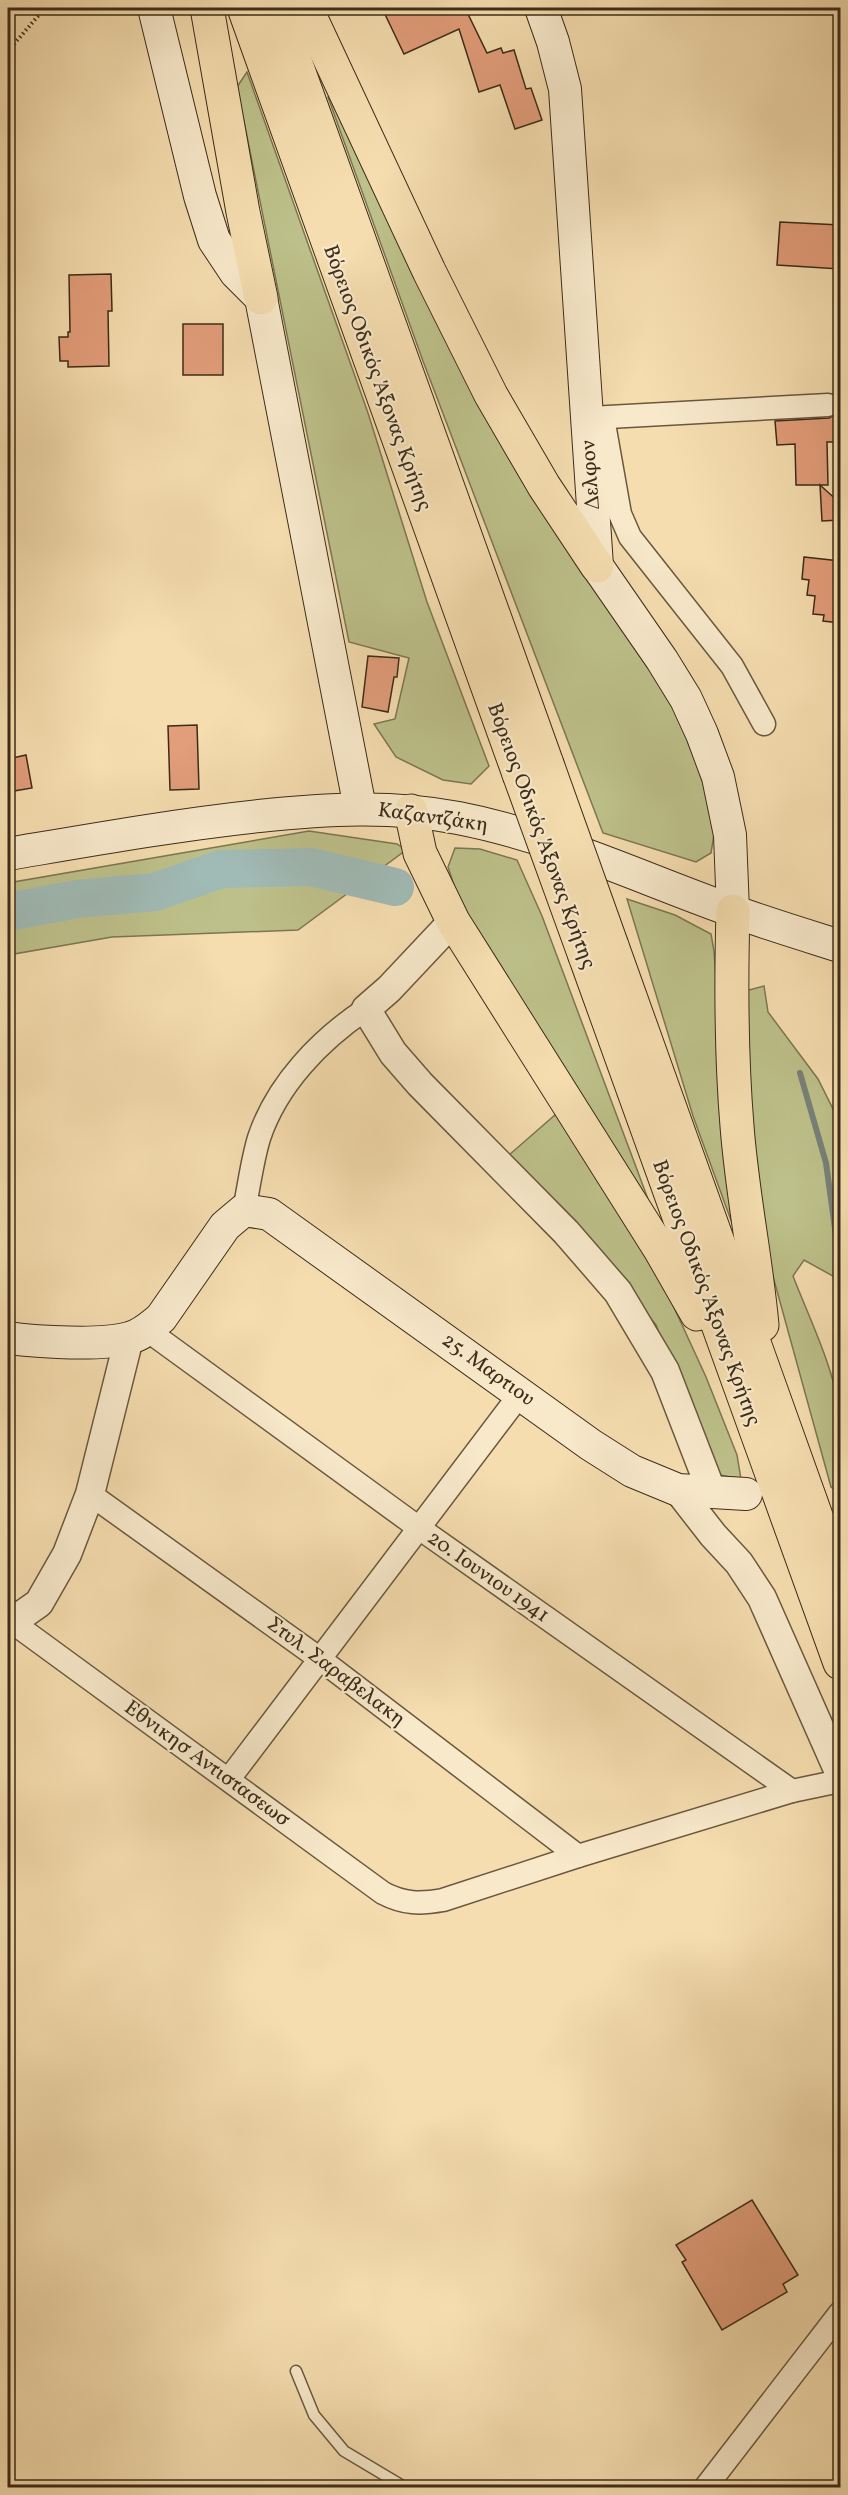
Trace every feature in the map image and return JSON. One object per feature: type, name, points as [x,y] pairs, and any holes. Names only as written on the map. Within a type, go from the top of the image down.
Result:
[{"type":"highway","points":[[207,8],[243,212],[261,298]]},
{"type":"highway","name":"Βόρειος Οδικός Άξονας Κρήτης","points":[[244,8],[533,769]]},
{"type":"highway","name":"Βόρειος Οδικός Άξονας Κρήτης","points":[[276,8],[533,769],[752,1377],[840,1663]]},
{"type":"highway","points":[[306,8],[429,271],[491,395],[544,486],[597,566]]},
{"type":"highway","points":[[411,811],[420,853],[453,921],[661,1251],[752,1377]]},
{"type":"highway","points":[[733,911],[730,1009],[737,1128],[759,1287],[752,1377]]},
{"type":"highway","name":"Βόρειος Οδικός Άξονας Κρήτης","points":[[752,1377],[840,1583]]},
{"type":"main road","points":[[154,8],[200,196],[214,240],[236,273],[261,298],[360,808]]},
{"type":"main road","name":"Δελφον","points":[[541,8],[553,42],[565,89],[595,418],[597,566]]},
{"type":"main road","points":[[597,566],[662,660],[686,699],[702,734],[718,777],[730,835],[733,911]]},
{"type":"main road","name":"Καζαντζάκη","points":[[8,854],[213,820],[311,810],[360,808],[411,811],[465,819],[561,844],[733,911],[840,946]]},
{"type":"main road","points":[[8,1338],[35,1341],[105,1341],[138,1334],[161,1318],[225,1226],[244,1210]]},
{"type":"main road","name":"25. Μαρτιου","points":[[244,1210],[269,1214],[591,1445],[632,1471],[678,1490],[711,1490],[746,1494]]},
{"type":"street","points":[[764,724],[732,666],[630,537],[618,505],[595,418],[828,405]]},
{"type":"street","points":[[244,1210],[259,1138],[277,1097],[303,1063],[352,1018],[389,989],[453,921]]},
{"type":"street","points":[[366,1009],[393,1053],[420,1084],[566,1232],[618,1292],[665,1371],[711,1490]]},
{"type":"street","points":[[10,1622],[39,1603],[67,1554],[90,1494],[138,1334]]},
{"type":"street","name":"20. Ιουνιου 1941","points":[[138,1334],[792,1791]]},
{"type":"street","points":[[229,1779],[521,1393]]},
{"type":"street","points":[[678,1490],[712,1535],[739,1563],[762,1598],[840,1774]]},
{"type":"street","name":"Στυλ. Σαραβελακη","points":[[90,1494],[320,1659],[578,1856]]},
{"type":"street","name":"Εθνικησ Αντιστασεωσ","points":[[10,1622],[383,1893],[403,1902],[420,1904],[443,1900],[578,1856]]},
{"type":"street","points":[[578,1856],[792,1791],[840,1781]]},
{"type":"street","points":[[705,2487],[840,2313]]},
{"type":"lane","points":[[296,2372],[314,2415],[344,2451],[406,2487]]},
{"type":"path","points":[[8,51],[45,8]]},
{"type":"green space","points":[[247,72],[368,413],[427,602],[489,766],[471,784],[443,780],[396,757],[374,724],[395,719],[409,658],[349,642],[237,87]]},
{"type":"green space","points":[[338,92],[669,691],[704,781],[715,828],[711,853],[696,862],[603,833],[423,361],[328,97]]},
{"type":"green space","points":[[309,831],[397,844],[406,850],[298,930],[112,937],[8,955],[8,883]]},
{"type":"green space","points":[[455,848],[480,849],[517,860],[542,916],[654,1215],[462,910],[448,867]]},
{"type":"green space","points":[[627,899],[675,915],[711,934],[736,1234],[693,1116]]},
{"type":"green space","points":[[764,986],[768,1012],[818,1079],[840,1123],[840,1280],[804,1260],[793,1276],[820,1343],[837,1395],[842,1431],[837,1491],[831,1487],[755,1211],[745,991]]},
{"type":"green space","points":[[563,1108],[649,1253],[706,1377],[737,1455],[741,1479],[714,1474],[656,1325],[576,1225],[509,1155]]},
{"type":"building","points":[[382,8],[465,8],[487,53],[501,48],[503,53],[514,50],[526,89],[531,88],[542,120],[515,129],[500,85],[479,92],[459,29],[404,54]]},
{"type":"building","points":[[780,222],[840,225],[840,269],[777,265]]},
{"type":"building","points":[[111,274],[112,311],[108,311],[109,366],[68,367],[68,361],[60,361],[59,337],[68,337],[68,332],[70,332],[69,275]]},
{"type":"building","points":[[183,324],[223,324],[223,375],[183,375]]},
{"type":"building","points":[[840,412],[840,442],[827,442],[828,485],[796,485],[795,444],[777,445],[775,421],[829,418]]},
{"type":"building","points":[[820,485],[840,503],[840,520],[822,521]]},
{"type":"building","points":[[804,557],[840,561],[840,623],[823,621],[824,615],[813,614],[815,596],[807,595],[809,580],[802,579]]},
{"type":"building","points":[[368,656],[399,658],[397,677],[394,677],[388,712],[362,707]]},
{"type":"building","points":[[197,725],[199,789],[170,790],[168,726]]},
{"type":"building","points":[[26,755],[32,788],[8,792],[8,759]]},
{"type":"building","points":[[752,2200],[798,2275],[783,2284],[787,2292],[722,2330],[682,2262],[686,2260],[676,2245]]},
{"type":"waterway","points":[[8,912],[77,899],[155,892],[221,869],[311,867],[395,887]]},
{"type":"waterway","points":[[800,1073],[826,1163],[837,1243],[840,1248]]},
{"type":"tunnel","points":[[788,1501],[840,1510]]}]
